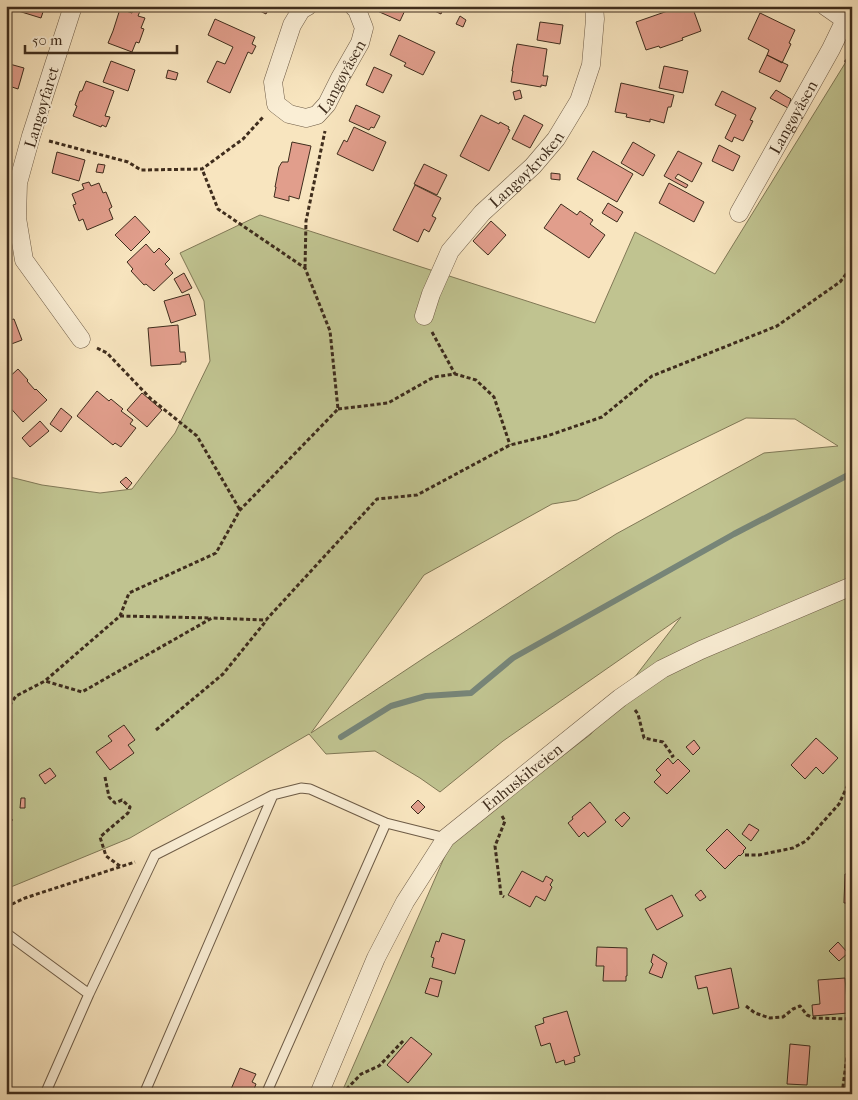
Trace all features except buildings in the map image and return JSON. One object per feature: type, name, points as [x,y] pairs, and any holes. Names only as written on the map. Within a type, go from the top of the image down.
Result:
[{"type":"street","name":"Langøyfaret","points":[[73,6],[31,136],[18,183],[16,218],[24,260],[81,340]]},
{"type":"street","points":[[276,104],[273,82],[292,25],[301,10],[308,6]]},
{"type":"street","name":"Langøyåsen","points":[[276,104],[289,114],[306,118],[317,115],[327,104],[360,44],[364,28],[357,10],[353,6]]},
{"type":"street","name":"Langøykroken","points":[[424,316],[450,251],[482,213],[533,166],[556,139],[579,100],[591,65],[595,19],[594,6]]},
{"type":"street","name":"Langøyåsen","points":[[739,213],[830,49],[848,21],[825,6]]},
{"type":"street","name":"Enhuskilveien","points":[[319,1094],[376,958],[405,902],[446,838],[620,698],[662,670],[701,650],[852,586]]},
{"type":"lane","points":[[45,1094],[89,994],[155,855],[273,795],[301,788],[310,789],[386,822],[446,838]]},
{"type":"lane","points":[[144,1094],[273,795]]},
{"type":"lane","points":[[266,1094],[386,822]]},
{"type":"lane","points":[[6,933],[89,994]]},
{"type":"path","points":[[31,136],[128,162],[141,170],[202,169],[243,140],[276,104]]},
{"type":"path","points":[[327,104],[328,120],[306,221],[305,268],[330,331],[338,409]]},
{"type":"path","points":[[202,169],[218,209],[305,268]]},
{"type":"path","points":[[156,730],[223,674],[266,620],[377,499],[417,495],[510,445],[547,436],[602,417],[652,376],[777,326],[840,282],[852,266]]},
{"type":"path","points":[[424,316],[455,374]]},
{"type":"path","points":[[81,340],[107,353],[150,398],[197,436],[240,510]]},
{"type":"path","points":[[6,711],[16,696],[45,681],[120,616],[129,593],[216,553],[240,510],[338,409],[388,403],[434,377],[455,374],[476,380],[494,397],[510,445]]},
{"type":"path","points":[[120,616],[266,620]]},
{"type":"path","points":[[45,681],[82,692],[212,618]]},
{"type":"path","points":[[638,714],[644,738],[663,742],[673,756],[671,757]]},
{"type":"path","points":[[745,855],[759,855],[793,848],[806,841],[839,804],[852,776]]},
{"type":"path","points":[[105,777],[109,797],[115,803],[122,800],[130,807],[128,813],[100,837],[106,856],[120,867]]},
{"type":"path","points":[[501,831],[495,846],[501,894],[504,897]]},
{"type":"path","points":[[6,907],[25,898],[155,855]]},
{"type":"path","points":[[746,1006],[755,1013],[770,1018],[783,1017],[800,1006],[807,1014],[814,1018],[852,1019]]},
{"type":"path","points":[[842,1094],[847,1056],[852,1036]]},
{"type":"path","points":[[342,1094],[361,1074],[379,1066],[404,1040]]},
{"type":"green space","points":[[852,52],[852,1094],[341,1094],[451,842],[591,734],[681,617],[503,741],[440,792],[375,751],[326,754],[309,734],[130,838],[6,889],[6,476],[42,485],[100,493],[132,489],[175,433],[210,361],[204,301],[180,253],[260,215],[595,323],[635,232],[715,274]],"holes":[[[746,418],[795,419],[838,446],[764,453],[616,534],[311,733],[424,575],[552,504],[577,500]]]},
{"type":"waterway","points":[[341,737],[391,706],[426,696],[471,693],[513,658],[734,534],[852,473]]}]
